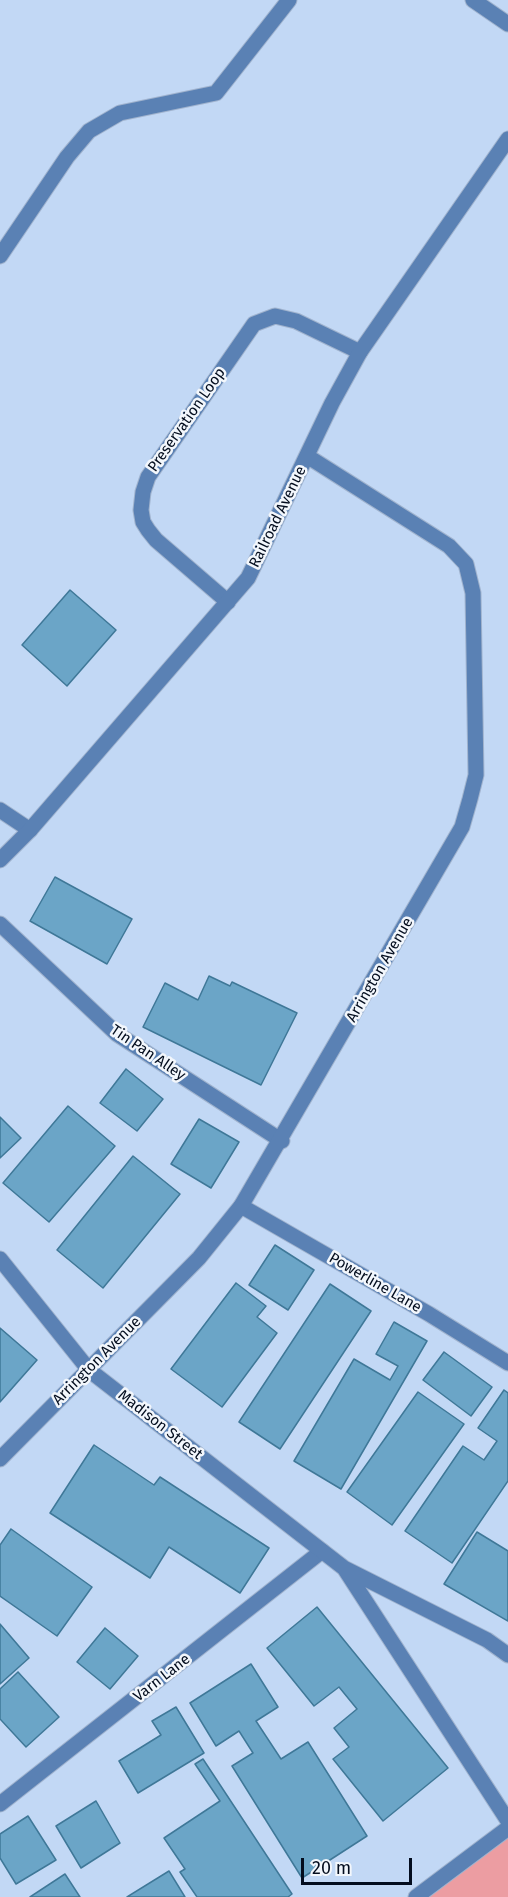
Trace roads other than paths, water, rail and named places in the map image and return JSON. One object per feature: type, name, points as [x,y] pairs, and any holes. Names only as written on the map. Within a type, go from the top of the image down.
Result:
[{"type":"street","points":[[0,256],[67,157],[89,131],[120,113],[216,93],[289,0]]},
{"type":"street","points":[[473,0],[508,24]]},
{"type":"street","name":"Railroad Avenue","points":[[0,860],[30,830],[248,578],[332,403],[360,351],[508,139]]},
{"type":"street","name":"Preservation Loop","points":[[228,602],[156,540],[148,530],[143,522],[141,510],[142,492],[148,477],[254,324],[275,316],[296,321],[360,351]]},
{"type":"street","name":"Arrington Avenue","points":[[0,1459],[199,1258],[241,1206],[282,1141],[462,827],[476,775],[473,593],[466,564],[449,546],[307,456]]},
{"type":"street","points":[[0,810],[30,830]]},
{"type":"street","name":"Tin Pan Alley","points":[[0,924],[117,1034],[282,1141]]},
{"type":"street","name":"Powerline Lane","points":[[241,1206],[429,1314],[508,1363]]},
{"type":"street","name":"Madison Street","points":[[0,1259],[89,1370],[344,1568],[487,1640],[508,1655]]},
{"type":"street","name":"Varn Lane","points":[[0,1804],[322,1551]]},
{"type":"street","name":"Madison Street","points":[[344,1568],[508,1821]]},
{"type":"street","points":[[416,1897],[508,1828]]}]
